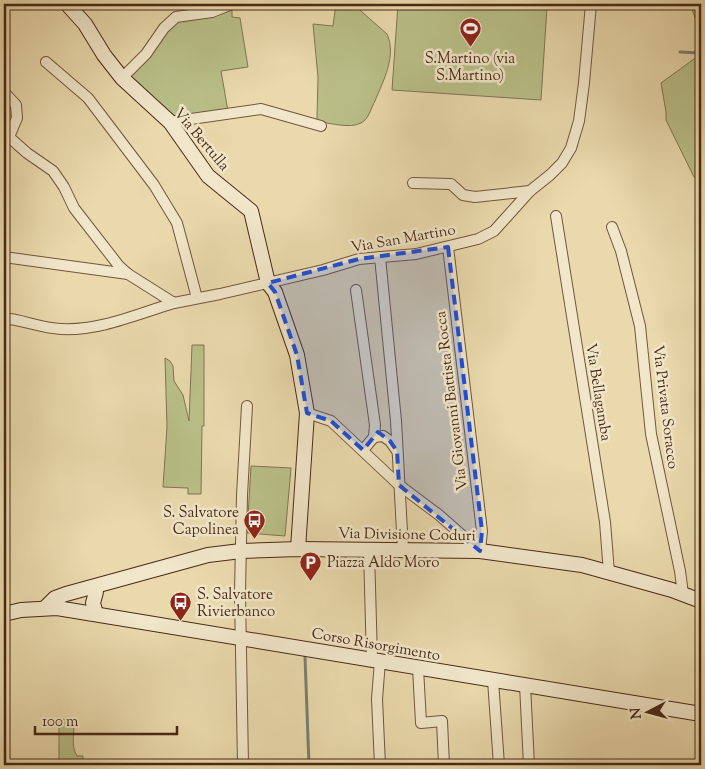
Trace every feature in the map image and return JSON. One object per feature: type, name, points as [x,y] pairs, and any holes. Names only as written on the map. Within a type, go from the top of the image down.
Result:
[{"type":"street","name":"Via Bertulla","points":[[67,4],[84,24],[122,78],[170,122],[208,176],[251,211],[268,282],[275,292],[298,355],[307,413],[298,548]]},
{"type":"street","points":[[122,78],[146,54],[164,28],[176,17],[212,12],[232,4]]},
{"type":"street","name":"Via San Martino","points":[[4,318],[48,328],[73,329],[108,325],[174,303],[359,259],[416,254],[448,247],[478,239],[494,231],[530,191],[562,163],[571,148],[579,121],[591,4]]},
{"type":"street","points":[[46,62],[88,98],[154,185],[177,223],[197,298]]},
{"type":"street","points":[[4,92],[16,105],[17,118],[9,137],[27,153],[53,171],[64,187],[74,208],[120,266],[128,274],[174,303]]},
{"type":"street","points":[[170,122],[261,109],[321,126]]},
{"type":"street","points":[[412,182],[451,184],[463,195],[475,197],[530,191]]},
{"type":"street","name":"Via Bellagamba","points":[[556,216],[605,522],[609,573]]},
{"type":"street","name":"Via Privata Soracco","points":[[612,226],[621,251],[640,326],[651,434],[680,571],[683,594]]},
{"type":"street","name":"Via Giovanni Battista Rocca","points":[[448,247],[482,531],[480,551]]},
{"type":"street","points":[[4,257],[128,274]]},
{"type":"street","points":[[380,258],[395,411],[403,550]]},
{"type":"street","points":[[356,290],[369,378],[374,437]]},
{"type":"street","points":[[243,765],[240,637],[241,551],[247,406]]},
{"type":"street","points":[[307,413],[332,421],[398,485],[439,515],[480,551]]},
{"type":"street","points":[[363,450],[374,437],[383,436],[390,441],[397,451]]},
{"type":"street","name":"Via Divisione Coduri","points":[[45,608],[55,598],[66,594],[208,555],[298,548],[480,551],[582,565],[701,601]]},
{"type":"street","points":[[369,550],[380,765]]},
{"type":"street","name":"Via Divisione Coduri","points":[[64,609],[72,603],[96,592],[110,582]]},
{"type":"street","points":[[96,592],[93,603],[96,614]]},
{"type":"street","name":"Corso Risorgimento","points":[[4,614],[21,610],[64,609],[701,714]]},
{"type":"street","points":[[418,668],[421,723],[442,721],[444,765]]},
{"type":"street","points":[[493,680],[499,765]]},
{"type":"street","points":[[525,685],[529,765]]},
{"type":"highlighted area","points":[[448,247],[482,531],[480,551],[399,485],[397,451],[390,441],[378,432],[363,450],[331,421],[307,413],[297,355],[275,292],[268,283],[359,259]]},
{"type":"green space","points":[[234,4],[241,4],[240,7],[232,9],[232,17],[240,18],[248,67],[221,71],[228,111],[172,116],[131,77],[131,74],[175,21]]},
{"type":"green space","points":[[336,4],[353,4],[387,34],[390,42],[388,68],[370,113],[364,121],[351,126],[319,122],[317,119],[318,77],[313,24],[333,26]]},
{"type":"green space","name":"S.Martino (via S.Martino)","points":[[398,4],[507,4],[547,7],[541,100],[392,90]]},
{"type":"green space","points":[[690,4],[701,4],[701,34]]},
{"type":"green space","points":[[701,51],[701,184],[694,177],[666,120],[661,83],[698,56]]},
{"type":"green space","points":[[192,345],[204,345],[204,426],[202,426],[201,494],[188,494],[188,488],[163,487],[167,427],[165,358],[173,366],[174,381],[183,395],[189,421]]},
{"type":"green space","points":[[251,466],[291,468],[285,536],[247,533]]},
{"type":"green space","points":[[59,719],[74,720],[73,738],[75,752],[77,756],[83,756],[83,765],[59,765]]},
{"type":"waterway","points":[[680,52],[701,53]]},
{"type":"waterway","points":[[305,657],[309,765]]},
{"type":"place","name":"S.Martino (via S.Martino)","points":[[470,48]]},
{"type":"place","name":"S. Salvatore Capolinea","points":[[255,540]]},
{"type":"place","name":"Piazza Aldo Moro","points":[[311,581]]},
{"type":"place","name":"S. Salvatore Rivierbanco","points":[[181,622]]}]
